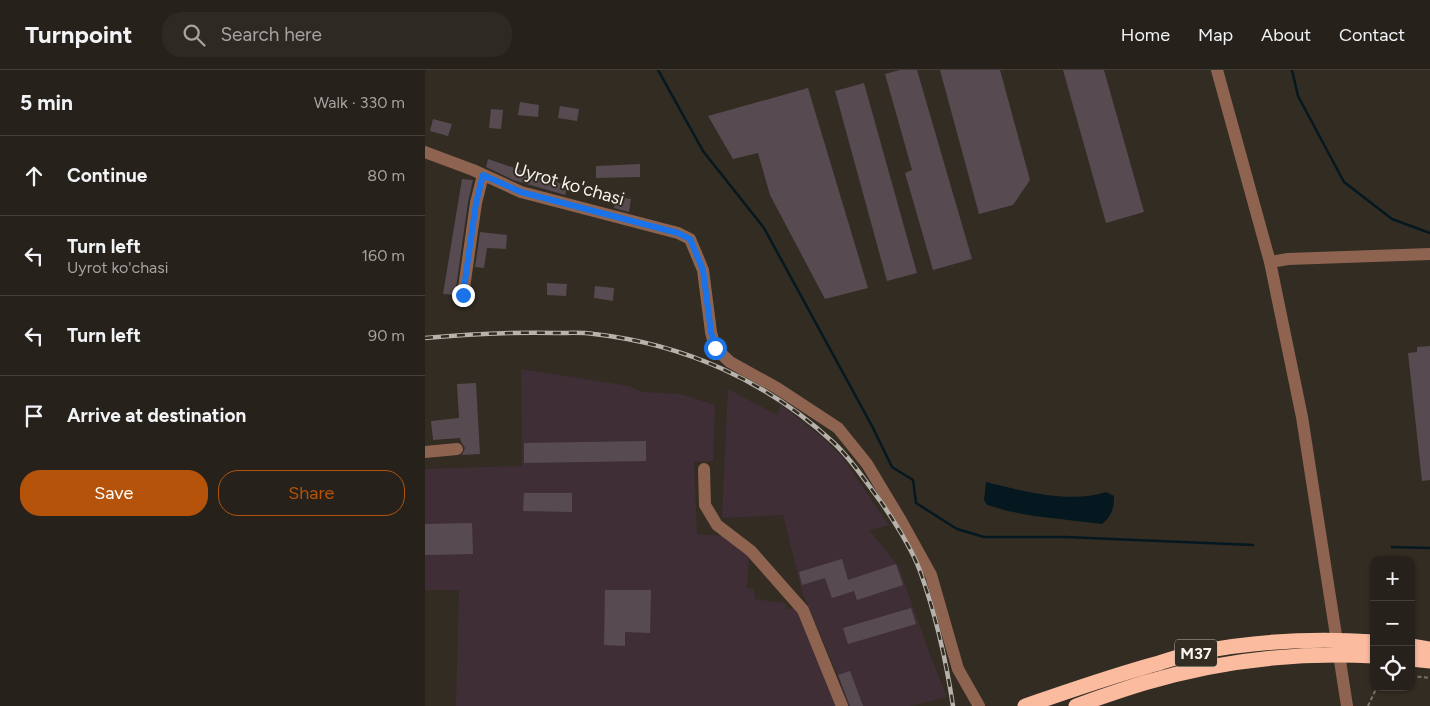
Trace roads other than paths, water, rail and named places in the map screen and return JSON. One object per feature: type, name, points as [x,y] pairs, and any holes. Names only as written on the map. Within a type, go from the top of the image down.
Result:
[{"type":"highway","name":"M37","points":[[1025,706],[1122,673],[1197,652],[1229,646],[1337,640],[1370,642]]},
{"type":"highway","points":[[1415,647],[1430,649]]},
{"type":"highway","name":"M37","points":[[1076,706],[1145,683],[1205,668],[1255,659],[1339,655],[1370,656]]},
{"type":"highway","points":[[1415,659],[1430,661]]},
{"type":"street","points":[[1217,70],[1270,262],[1303,416],[1347,706]]},
{"type":"street","name":"Uyrot ko'chasi","points":[[425,152],[521,192],[678,233],[690,239],[703,270],[711,332],[715,348],[730,362],[777,388],[838,428],[867,464],[931,575],[958,669],[979,706]]},
{"type":"street","points":[[463,295],[476,203],[483,175]]},
{"type":"street","points":[[1270,262],[1288,259],[1430,254]]},
{"type":"street","points":[[425,452],[457,449]]},
{"type":"street","points":[[704,469],[705,505],[713,519],[717,525],[751,551],[803,610],[842,706]]},
{"type":"water","points":[[986,482],[1046,495],[1077,497],[1106,492],[1114,496],[1113,508],[1108,518],[1102,524],[1008,511],[987,505],[984,500]]},
{"type":"waterway","points":[[658,70],[703,151],[764,228],[872,426],[892,467],[913,480],[916,503],[957,529],[984,537],[1065,537],[1253,545]]},
{"type":"waterway","points":[[1292,70],[1298,96],[1344,182],[1392,219],[1430,233]]},
{"type":"waterway","points":[[1392,547],[1430,548]]},
{"type":"railway","points":[[425,338],[458,335],[589,333],[627,339],[660,347],[723,369],[781,401],[834,443],[847,457],[881,502],[908,545],[917,562],[936,621],[953,706]]}]
